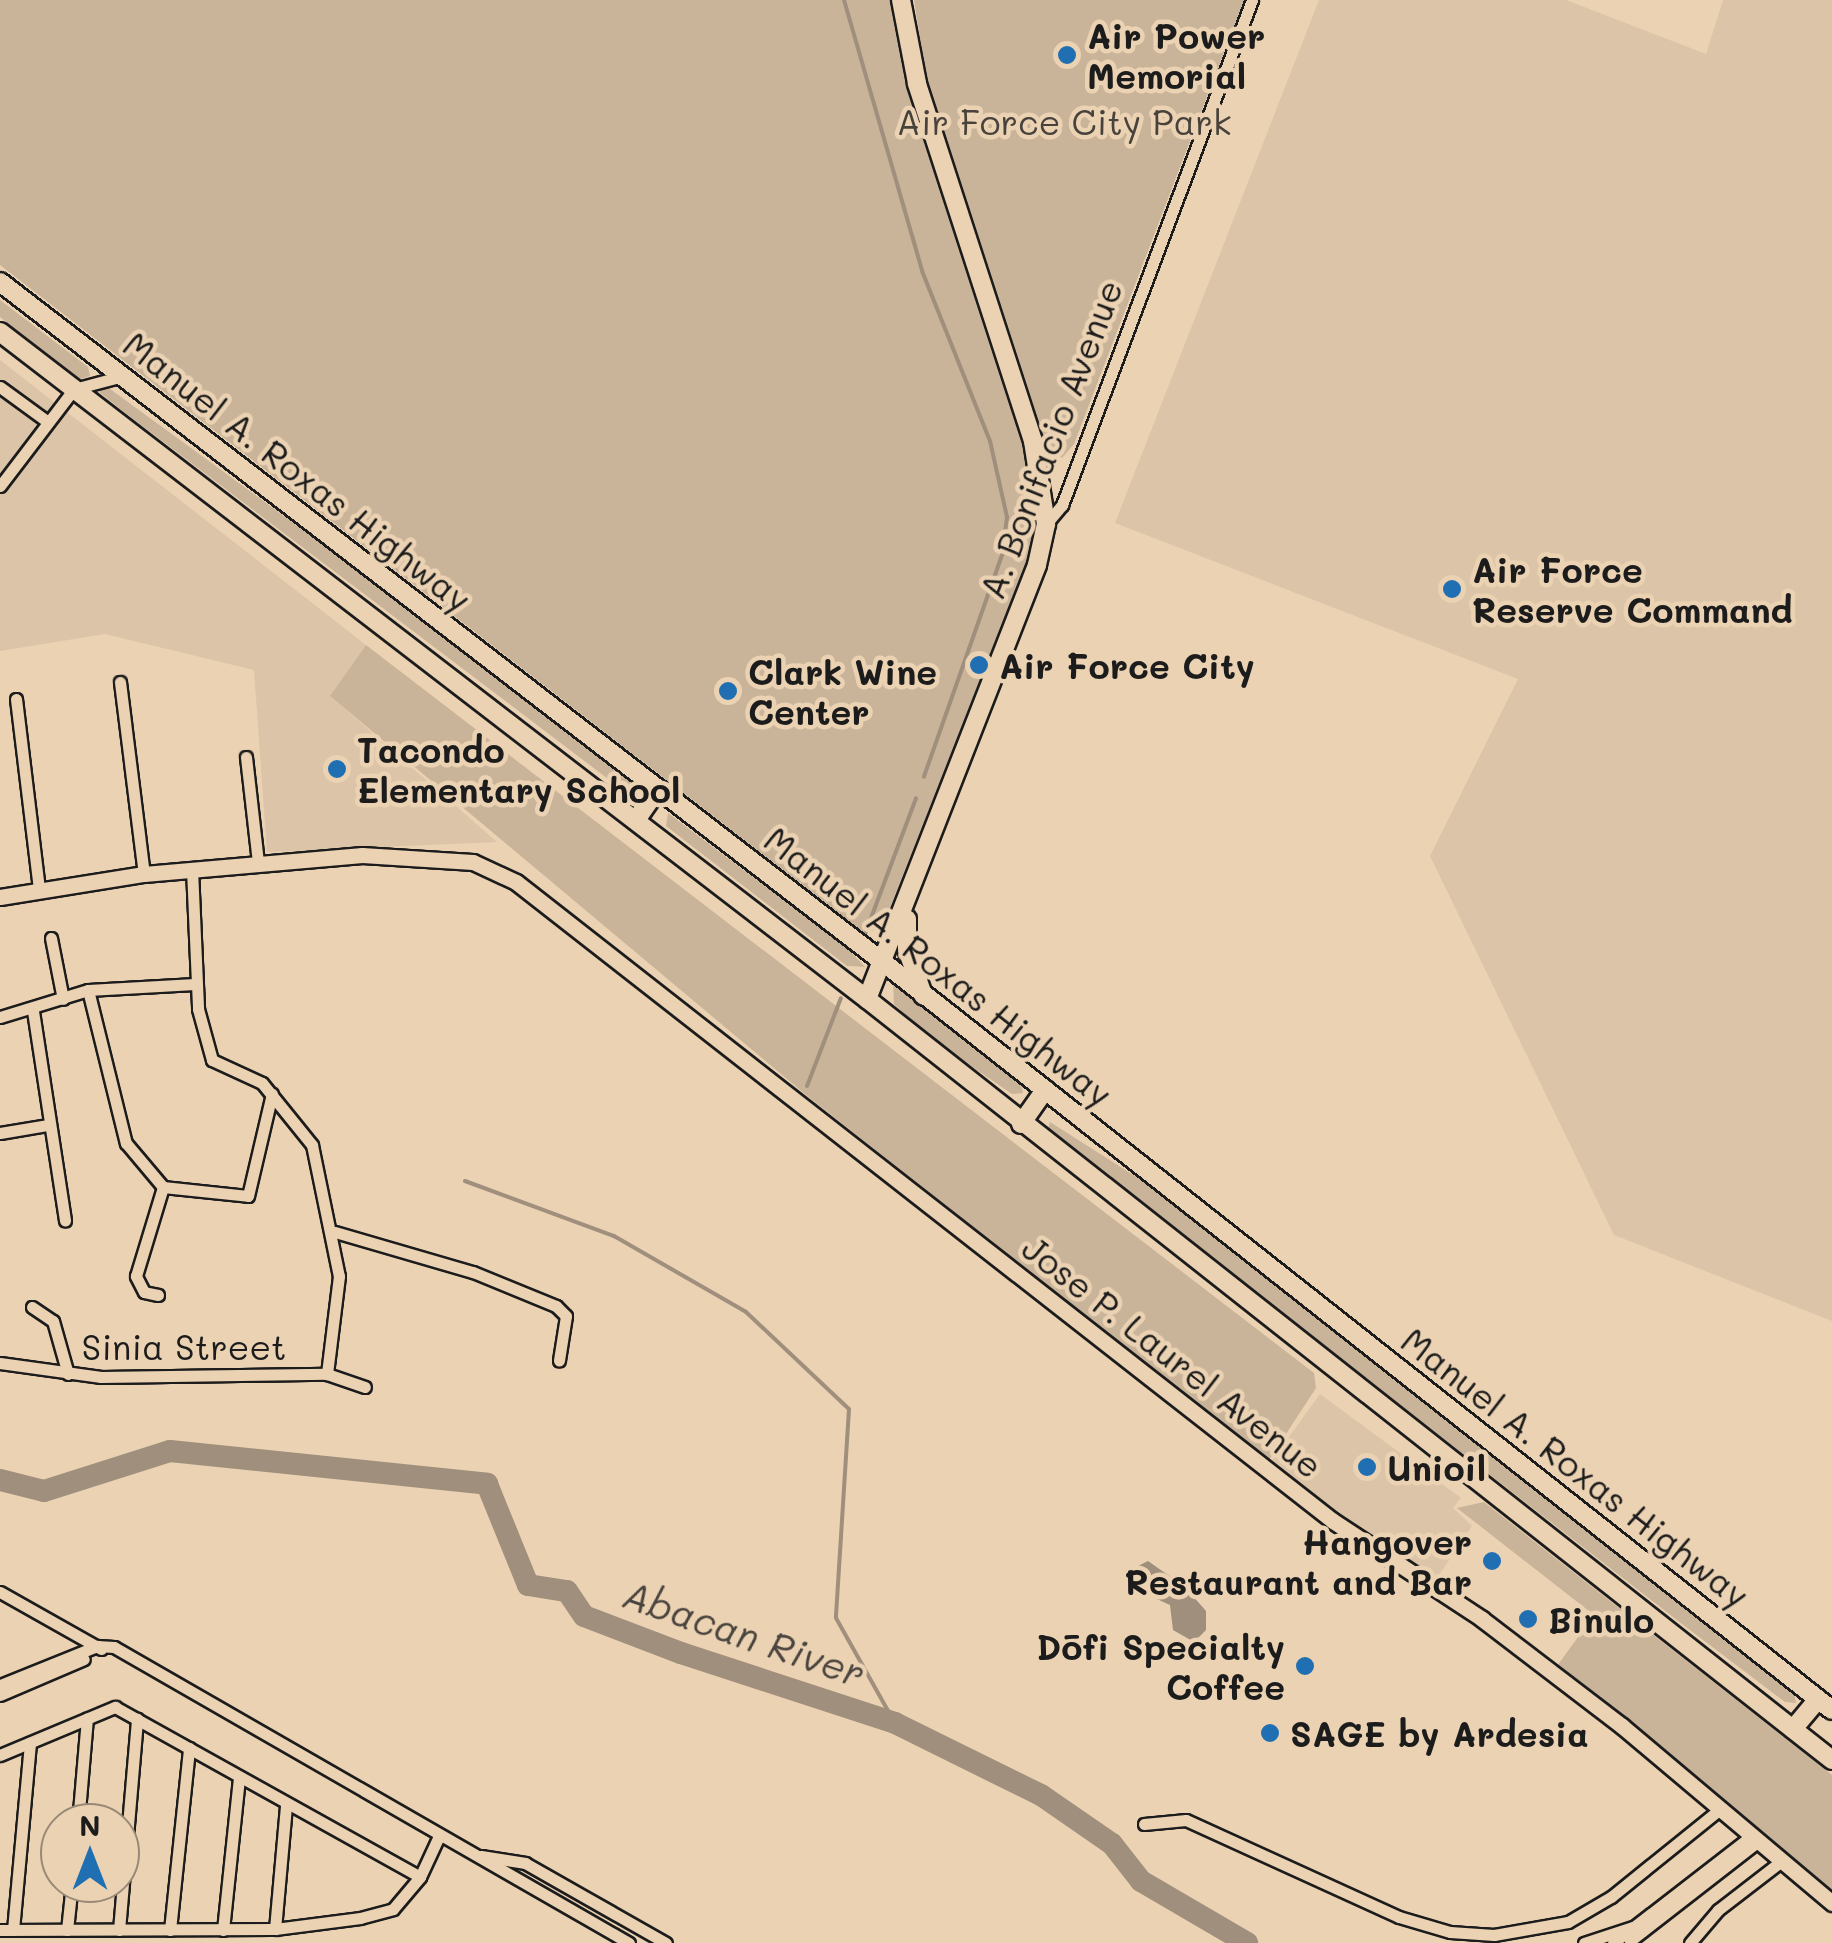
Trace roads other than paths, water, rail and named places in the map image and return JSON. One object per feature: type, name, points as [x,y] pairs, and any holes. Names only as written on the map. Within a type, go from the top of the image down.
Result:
[{"type":"main road","points":[[900,0],[921,99],[1038,458],[1046,524]]},
{"type":"main road","name":"Manuel A. Roxas Highway","points":[[0,282],[884,962],[1825,1705]]},
{"type":"main road","name":"Manuel A. Roxas Highway","points":[[0,332],[867,999],[1832,1760]]},
{"type":"main road","name":"A. Bonifacio Avenue","points":[[867,999],[909,901],[1037,565],[1046,524]]},
{"type":"main road","points":[[636,820],[658,789]]},
{"type":"main road","name":"A. Bonifacio Avenue","points":[[909,901],[906,949],[923,995]]},
{"type":"main road","points":[[1021,1124],[1046,1090]]},
{"type":"main road","points":[[1793,1729],[1825,1705]]},
{"type":"street","name":"A. Bonifacio Avenue","points":[[1046,524],[1062,504],[1252,0]]},
{"type":"street","points":[[0,486],[74,389],[122,376]]},
{"type":"street","points":[[0,387],[48,422]]},
{"type":"street","points":[[120,682],[144,874]]},
{"type":"street","points":[[16,699],[39,890]]},
{"type":"street","points":[[246,757],[258,863]]},
{"type":"street","name":"Jose P. Laurel Avenue","points":[[0,897],[192,869],[417,854],[472,862],[516,882],[580,927],[1288,1486],[1495,1629],[1832,1903]]},
{"type":"street","points":[[192,869],[196,984],[212,1060],[272,1094],[312,1145],[335,1232],[339,1276],[327,1374]]},
{"type":"street","points":[[51,938],[63,1000]]},
{"type":"street","points":[[0,1017],[33,1011],[88,990],[196,984]]},
{"type":"street","points":[[88,990],[126,1143],[163,1187],[248,1196],[272,1094]]},
{"type":"street","points":[[33,1011],[65,1221]]},
{"type":"street","points":[[0,1134],[48,1125]]},
{"type":"street","points":[[158,1294],[144,1292],[136,1276],[163,1187]]},
{"type":"street","points":[[335,1232],[473,1272],[556,1306],[566,1316],[559,1360]]},
{"type":"street","points":[[32,1307],[54,1321],[68,1374]]},
{"type":"street","name":"Sinia Street","points":[[0,1363],[68,1374],[327,1374],[366,1387]]},
{"type":"street","points":[[0,1592],[629,1943]]},
{"type":"street","points":[[0,1685],[105,1648]]},
{"type":"street","points":[[0,1695],[105,1648]]},
{"type":"street","points":[[0,1755],[114,1707],[420,1877]]},
{"type":"street","points":[[80,1803],[88,1718]]},
{"type":"street","points":[[119,1930],[137,1719]]},
{"type":"street","points":[[30,1743],[7,1930],[275,1930],[392,1908],[420,1877],[439,1836]]},
{"type":"street","points":[[170,1930],[188,1748]]},
{"type":"street","points":[[223,1930],[239,1777]]},
{"type":"street","points":[[275,1930],[286,1805]]},
{"type":"street","points":[[1144,1824],[1175,1818],[1199,1824],[1399,1917],[1472,1939],[1524,1933],[1568,1922],[1611,1896],[1719,1810]]},
{"type":"street","points":[[1621,1942],[1753,1840]]},
{"type":"street","points":[[477,1856],[526,1864],[666,1943]]},
{"type":"street","points":[[1690,1943],[1718,1910],[1780,1862]]},
{"type":"street","points":[[67,1930],[70,1903]]},
{"type":"street","points":[[1584,1943],[1637,1931]]},
{"type":"waterway","points":[[844,0],[922,271],[990,441],[1007,517],[1002,555],[924,777]]},
{"type":"waterway","points":[[865,934],[916,798]]},
{"type":"waterway","points":[[807,1086],[841,998]]},
{"type":"waterway","points":[[465,1181],[614,1236],[746,1312],[849,1409],[836,1618],[895,1723]]},
{"type":"waterway","name":"Abacan River","points":[[0,1480],[44,1491],[170,1451],[487,1484],[528,1585],[567,1591],[584,1616],[681,1653],[895,1723],[1041,1795],[1112,1844],[1141,1881],[1247,1943]]},
{"type":"place","name":"Air Power Memorial","points":[[1067,55]]},
{"type":"place","name":"Air Force Reserve Command","points":[[1452,589]]},
{"type":"place","name":"Air Force City","points":[[979,665]]},
{"type":"place","name":"Clark Wine Center","points":[[728,691]]},
{"type":"place","name":"Tacondo Elementary School","points":[[337,769]]},
{"type":"place","name":"Unioil","points":[[1367,1467]]},
{"type":"place","name":"Hangover Restaurant and Bar","points":[[1492,1561]]},
{"type":"place","name":"Binulo","points":[[1528,1619]]},
{"type":"place","name":"Dōfi Specialty Coffee","points":[[1305,1666]]},
{"type":"place","name":"SAGE by Ardesia","points":[[1270,1733]]},
{"type":"park label","name":"Air Force City Park","points":[[1064,121]]}]
